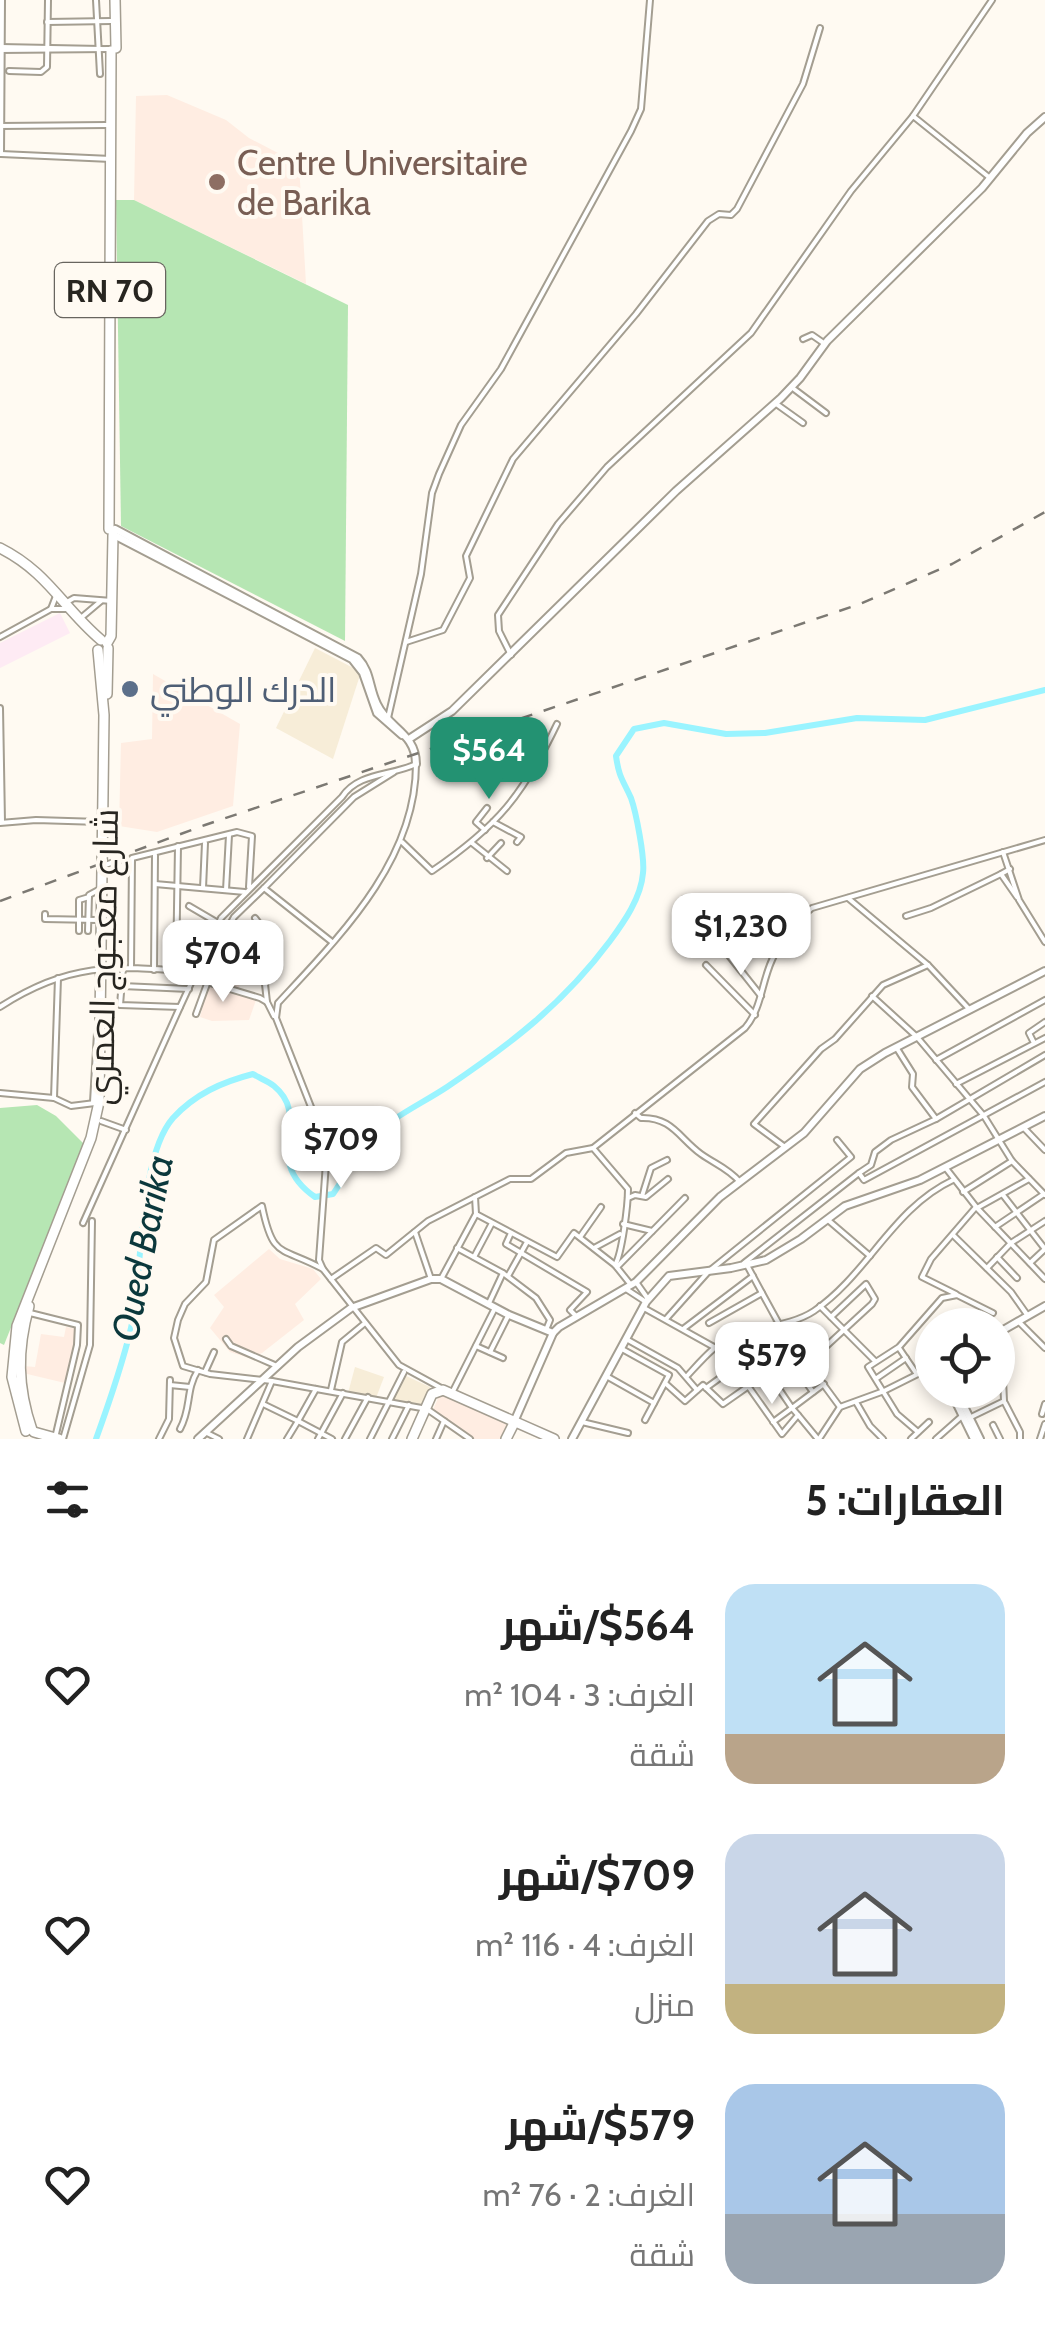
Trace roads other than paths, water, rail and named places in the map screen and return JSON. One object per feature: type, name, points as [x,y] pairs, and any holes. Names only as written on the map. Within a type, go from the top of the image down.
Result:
[{"type":"main road","name":"RN 70","points":[[102,644],[108,620],[112,532],[112,126],[107,49],[113,0]]},
{"type":"main road","name":"RN 70","points":[[112,230],[107,49],[113,0]]},
{"type":"main road","points":[[0,548],[26,562],[55,588],[102,644]]},
{"type":"main road","name":"RN 70","points":[[102,644],[111,636],[107,601]]},
{"type":"main road","name":"شارع معجوج العمري","points":[[26,1434],[19,1374],[27,1312],[101,1122],[104,1097],[100,889],[102,644]]},
{"type":"main road","name":"شارع معجوج العمري","points":[[26,1434],[12,1378],[17,1326],[91,1138],[96,1102],[106,865],[102,644]]},
{"type":"main road","points":[[412,1439],[432,1394],[448,1391],[554,1439]]},
{"type":"main road","points":[[506,1439],[514,1423]]},
{"type":"main road","points":[[514,1423],[541,1439]]},
{"type":"main road","points":[[26,1434],[59,1438]]},
{"type":"street","points":[[2,0],[1,153],[111,159]]},
{"type":"street","points":[[9,71],[46,70],[48,0]]},
{"type":"street","points":[[96,0],[96,22],[107,49],[100,74]]},
{"type":"street","points":[[386,720],[425,549],[432,493],[462,425],[501,369],[641,109],[650,0]]},
{"type":"street","points":[[511,655],[498,616],[558,524],[607,468],[745,340],[852,191],[913,116],[992,0]]},
{"type":"street","points":[[48,22],[111,22]]},
{"type":"street","points":[[406,642],[438,634],[446,626],[470,578],[466,556],[522,446],[636,314],[708,220],[737,209],[803,84],[820,28]]},
{"type":"street","points":[[1,49],[107,49]]},
{"type":"street","points":[[913,116],[990,178]]},
{"type":"street","points":[[408,738],[452,711],[676,491],[791,388],[825,344],[1045,117]]},
{"type":"street","points":[[2,126],[112,126]]},
{"type":"street","points":[[804,340],[812,335],[825,344]]},
{"type":"street","points":[[791,388],[826,413]]},
{"type":"street","points":[[775,403],[803,423]]},
{"type":"street","points":[[112,532],[355,656],[366,668],[375,701],[386,720],[408,738],[416,764],[402,842],[332,942],[278,1003],[276,1018]]},
{"type":"street","points":[[51,610],[55,588]]},
{"type":"street","points":[[66,602],[74,598],[107,601]]},
{"type":"street","points":[[0,636],[51,610],[64,608],[77,616],[107,601]]},
{"type":"street","points":[[0,708],[1,823],[102,822]]},
{"type":"street","points":[[402,842],[432,871],[472,843],[520,794],[557,724]]},
{"type":"street","points":[[196,1014],[206,977],[234,918],[354,797],[416,764]]},
{"type":"street","points":[[83,1224],[218,923],[342,797],[350,784],[383,772],[396,772]]},
{"type":"street","points":[[485,830],[476,822],[487,808]]},
{"type":"street","points":[[494,822],[522,837],[517,842]]},
{"type":"street","points":[[106,865],[229,834],[252,836],[247,891]]},
{"type":"street","points":[[226,890],[229,834]]},
{"type":"street","points":[[330,1280],[376,1248],[386,1254],[415,1229],[510,1179],[531,1179],[566,1153],[593,1148],[756,1016],[772,958],[802,915],[812,908],[1045,840]]},
{"type":"street","points":[[203,888],[205,842]]},
{"type":"street","points":[[472,843],[507,871]]},
{"type":"street","points":[[488,858],[501,843]]},
{"type":"street","points":[[176,970],[178,846]]},
{"type":"street","points":[[1003,852],[1020,900]]},
{"type":"street","points":[[154,970],[155,853]]},
{"type":"street","points":[[131,968],[132,860]]},
{"type":"street","points":[[906,916],[932,908],[1010,869]]},
{"type":"street","points":[[1001,874],[1045,942]]},
{"type":"street","points":[[1008,883],[1015,880]]},
{"type":"street","points":[[155,884],[247,891]]},
{"type":"street","points":[[264,888],[332,942]]},
{"type":"street","points":[[79,931],[79,900],[100,889]]},
{"type":"street","points":[[44,914],[45,919],[98,920],[100,889]]},
{"type":"street","points":[[88,897],[88,931]]},
{"type":"street","points":[[847,897],[928,965],[970,1010]]},
{"type":"street","points":[[684,899],[761,996]]},
{"type":"street","points":[[189,906],[218,923]]},
{"type":"street","points":[[255,918],[267,1002],[320,1125],[326,1163],[319,1260],[351,1308],[405,1370],[448,1391],[476,1346],[505,1274],[527,1242]]},
{"type":"street","points":[[200,931],[199,938],[208,945]]},
{"type":"street","points":[[706,965],[756,1016]]},
{"type":"street","points":[[785,1147],[754,1124],[883,985],[928,965]]},
{"type":"street","points":[[0,1007],[33,986],[103,968],[197,972],[210,983],[267,1002]]},
{"type":"street","points":[[123,968],[120,1006],[180,1007]]},
{"type":"street","points":[[550,1332],[631,1286],[705,1211],[818,1119],[860,1069],[1045,972]]},
{"type":"street","points":[[54,1098],[58,977]]},
{"type":"street","points":[[122,986],[190,989]]},
{"type":"street","points":[[872,996],[917,1036],[984,1116],[1012,1161],[1044,1195],[996,1227]]},
{"type":"street","points":[[936,1060],[1045,1001]]},
{"type":"street","points":[[1034,1043],[1028,1033],[1045,1022]]},
{"type":"street","points":[[956,1084],[1045,1038]]},
{"type":"street","points":[[896,1048],[913,1074],[912,1086],[936,1119]]},
{"type":"street","points":[[744,1265],[870,1166],[875,1152],[891,1140],[936,1119],[1042,1056],[1045,1066]]},
{"type":"street","points":[[860,1174],[864,1180],[1045,1082]]},
{"type":"street","points":[[0,1093],[54,1098],[72,1106],[96,1102]]},
{"type":"street","points":[[635,1113],[678,1130],[699,1153],[728,1169],[740,1182]]},
{"type":"street","points":[[572,1439],[646,1303],[669,1276],[766,1260],[845,1206],[920,1180],[1045,1116]]},
{"type":"street","points":[[101,1122],[126,1130]]},
{"type":"street","points":[[1023,1126],[1045,1150]]},
{"type":"street","points":[[666,1320],[709,1271],[852,1157],[837,1140]]},
{"type":"street","points":[[593,1148],[624,1182],[628,1198],[621,1255],[616,1266]]},
{"type":"street","points":[[642,1196],[652,1168],[668,1160]]},
{"type":"street","points":[[963,1192],[1012,1161]]},
{"type":"street","points":[[945,1167],[976,1208],[1045,1278]]},
{"type":"street","points":[[628,1198],[646,1197],[668,1179]]},
{"type":"street","points":[[983,1308],[922,1277],[932,1259],[976,1208],[1029,1179]]},
{"type":"street","points":[[687,1376],[717,1346],[741,1333],[799,1318],[820,1306],[870,1256],[896,1222],[938,1187],[953,1180]]},
{"type":"street","points":[[1003,1195],[1045,1249],[1030,1262]]},
{"type":"street","points":[[441,1278],[476,1214],[475,1197]]},
{"type":"street","points":[[616,1266],[685,1198]]},
{"type":"street","points":[[323,1269],[280,1251],[269,1238],[262,1206],[228,1228],[214,1240],[206,1282],[186,1304],[178,1320],[174,1338],[183,1366],[427,1409],[470,1439]]},
{"type":"street","points":[[580,1238],[602,1207]]},
{"type":"street","points":[[476,1214],[556,1258],[574,1232],[616,1266],[646,1303],[666,1320],[717,1346],[782,1434],[798,1415]]},
{"type":"street","points":[[827,1219],[870,1256]]},
{"type":"street","points":[[59,1438],[90,1346],[92,1221]]},
{"type":"street","points":[[986,1268],[1011,1243],[1045,1221]]},
{"type":"street","points":[[474,1257],[492,1223]]},
{"type":"street","points":[[623,1224],[652,1231]]},
{"type":"street","points":[[415,1229],[414,1236],[431,1279]]},
{"type":"street","points":[[511,1233],[506,1244],[586,1292],[570,1310],[576,1316]]},
{"type":"street","points":[[594,1248],[621,1233]]},
{"type":"street","points":[[952,1234],[1028,1316]]},
{"type":"street","points":[[457,1248],[520,1284],[550,1320],[550,1332],[514,1423]]},
{"type":"street","points":[[997,1257],[1016,1278]]},
{"type":"street","points":[[992,1274],[1002,1263]]},
{"type":"street","points":[[744,1265],[780,1324],[840,1407]]},
{"type":"street","points":[[683,1329],[753,1276]]},
{"type":"street","points":[[198,1439],[277,1366],[351,1308],[431,1279],[441,1278],[550,1332]]},
{"type":"street","points":[[808,1363],[874,1302],[866,1284],[830,1317]]},
{"type":"street","points":[[631,1286],[646,1303]]},
{"type":"street","points":[[708,1323],[762,1293]]},
{"type":"street","points":[[918,1432],[897,1414],[868,1367],[898,1347],[942,1298],[957,1295]]},
{"type":"street","points":[[820,1306],[875,1362]]},
{"type":"street","points":[[1019,1322],[1045,1308]]},
{"type":"street","points":[[1015,1324],[1045,1308]]},
{"type":"street","points":[[27,1312],[78,1325],[59,1438]]},
{"type":"street","points":[[490,1352],[508,1314]]},
{"type":"street","points":[[1019,1322],[1045,1348]]},
{"type":"street","points":[[331,1390],[342,1342],[365,1323]]},
{"type":"street","points":[[766,1328],[813,1392]]},
{"type":"street","points":[[741,1333],[818,1439],[840,1407],[884,1391],[915,1374]]},
{"type":"street","points":[[226,1338],[231,1346],[277,1366]]},
{"type":"street","points":[[628,1340],[678,1368],[698,1390]]},
{"type":"street","points":[[476,1346],[503,1358]]},
{"type":"street","points":[[898,1347],[915,1372]]},
{"type":"street","points":[[622,1349],[670,1375],[645,1420]]},
{"type":"street","points":[[665,1383],[685,1401],[702,1384],[723,1404],[800,1350]]},
{"type":"street","points":[[205,1372],[214,1352]]},
{"type":"street","points":[[876,1379],[906,1358]]},
{"type":"street","points":[[706,1388],[735,1367]]},
{"type":"street","points":[[180,1429],[190,1412],[190,1387],[198,1370]]},
{"type":"street","points":[[370,1439],[405,1370]]},
{"type":"street","points":[[608,1377],[654,1403]]},
{"type":"street","points":[[257,1439],[248,1437],[272,1381]]},
{"type":"street","points":[[159,1439],[169,1419],[170,1383],[190,1387]]},
{"type":"street","points":[[774,1422],[824,1384]]},
{"type":"street","points":[[288,1439],[316,1388]]},
{"type":"street","points":[[319,1436],[344,1392]]},
{"type":"street","points":[[345,1439],[368,1397]]},
{"type":"street","points":[[856,1402],[883,1439]]},
{"type":"street","points":[[263,1404],[319,1436],[332,1439]]},
{"type":"street","points":[[1042,1414],[1045,1404]]},
{"type":"street","points":[[392,1439],[409,1405]]},
{"type":"street","points":[[961,1408],[977,1439]]},
{"type":"street","points":[[963,1408],[965,1418]]},
{"type":"street","points":[[936,1439],[965,1418],[988,1408]]},
{"type":"street","points":[[1008,1408],[1020,1439]]},
{"type":"street","points":[[436,1439],[444,1420]]},
{"type":"street","points":[[582,1422],[628,1433]]},
{"type":"street","points":[[911,1439],[928,1422]]},
{"type":"street","points":[[1040,1439],[1045,1424]]},
{"type":"street","points":[[993,1425],[1000,1439]]},
{"type":"street","points":[[454,1439],[458,1431]]},
{"type":"street","points":[[205,1432],[219,1439]]},
{"type":"waterway","name":"Oued Barika","points":[[96,1439],[131,1328],[153,1160],[173,1118],[210,1090],[253,1074],[274,1086],[285,1099],[290,1125],[288,1153],[299,1182],[315,1197],[333,1194],[377,1132],[471,1071],[535,1021],[592,964],[626,918],[639,892],[643,866],[635,814],[616,756],[634,729],[664,723],[726,734],[765,733],[857,718],[925,720],[1045,690]]},
{"type":"railway","points":[[0,901],[205,825],[860,604],[952,564],[1045,512]]},
{"type":"place","name":"Centre Universitaire de Barika","points":[[217,182]]},
{"type":"place","name":"الدرك الوطني","points":[[130,689]]}]
